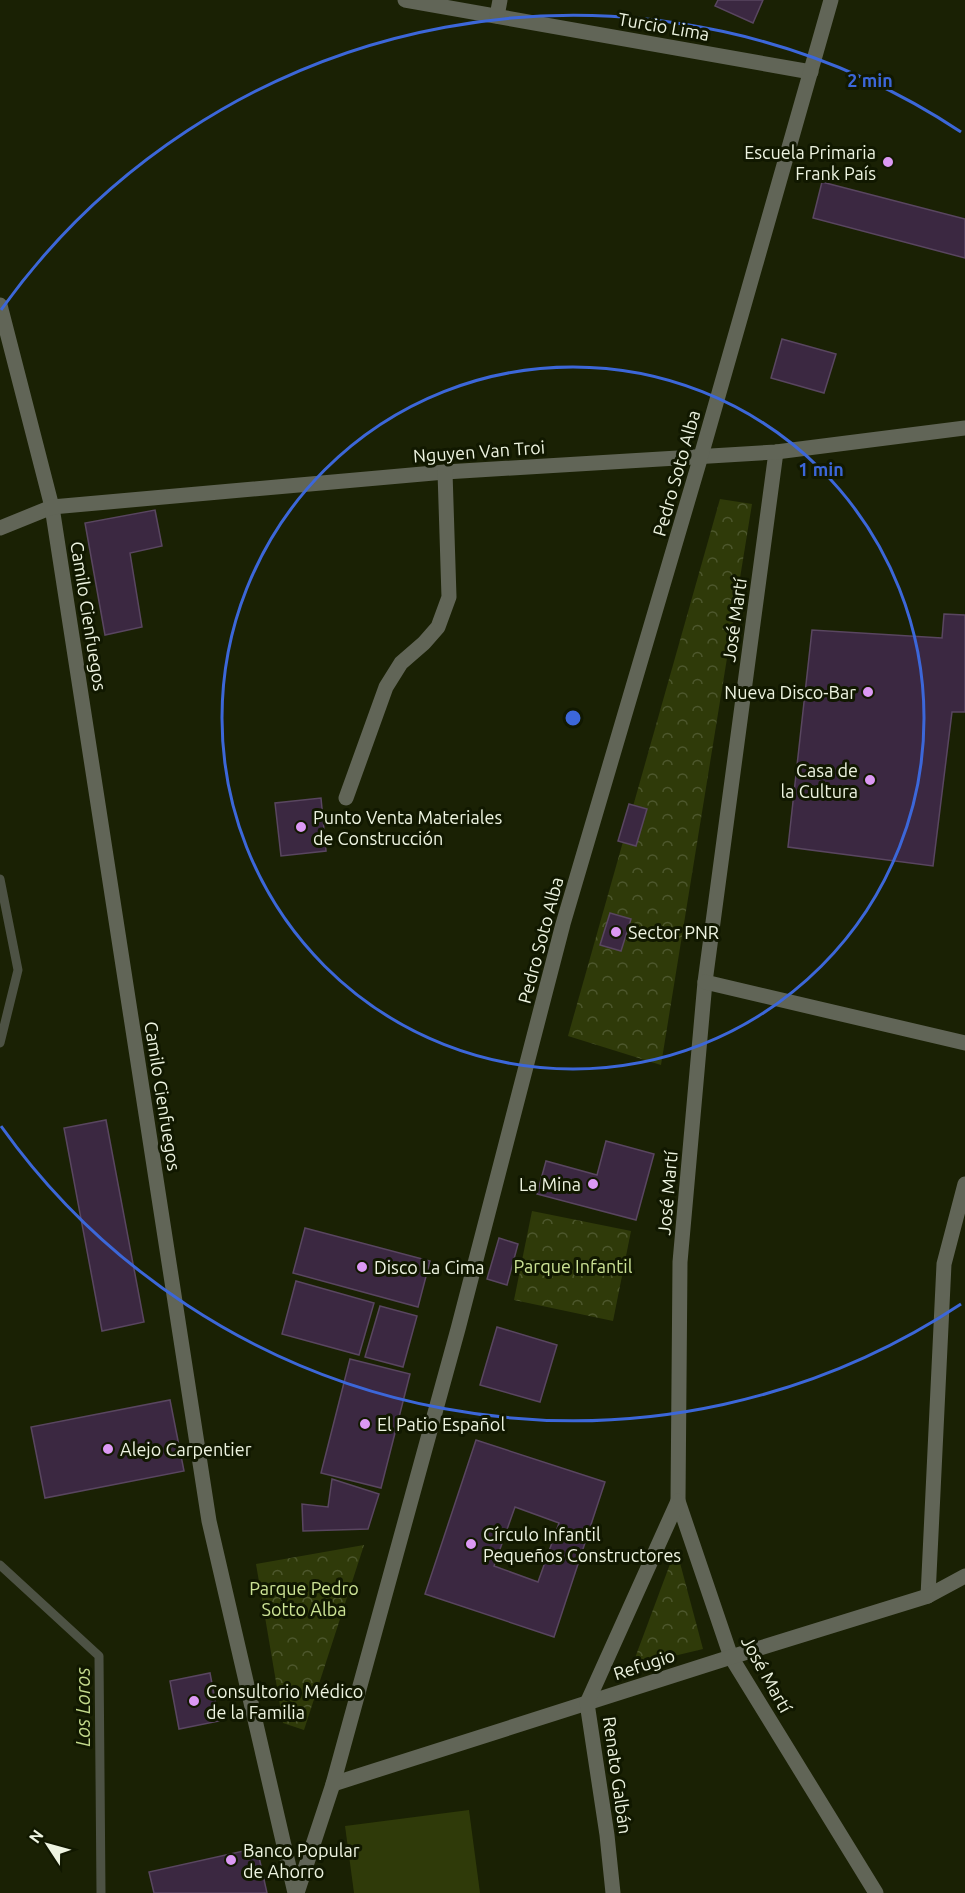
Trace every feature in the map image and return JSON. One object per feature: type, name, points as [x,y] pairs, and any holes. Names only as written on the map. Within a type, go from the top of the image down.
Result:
[{"type":"street","name":"Turcio Lima","points":[[405,0],[811,72]]},
{"type":"street","points":[[497,16],[500,0]]},
{"type":"street","name":"Pedro Soto Alba","points":[[296,1893],[333,1784],[458,1329],[563,924],[701,456],[831,0]]},
{"type":"street","name":"Camilo Cienfuegos","points":[[0,305],[52,507],[209,1521],[296,1893]]},
{"type":"street","name":"Nguyen Van Troi","points":[[0,528],[52,507],[445,472],[776,452],[965,428]]},
{"type":"street","name":"José Martí","points":[[776,452],[705,982],[680,1262],[678,1501],[731,1657],[876,1893]]},
{"type":"street","points":[[346,798],[386,687],[401,663],[438,627],[449,597],[445,472]]},
{"type":"street","points":[[705,982],[965,1043]]},
{"type":"street","points":[[928,1596],[944,1264],[965,1184]]},
{"type":"street","name":"Renato Galbán","points":[[613,1893],[607,1835],[587,1703],[678,1501]]},
{"type":"street","name":"Refugio","points":[[333,1784],[928,1596],[965,1576]]},
{"type":"green space","points":[[720,499],[752,504],[661,1065],[568,1036]]},
{"type":"green space","name":"Parque Infantil","points":[[532,1211],[631,1231],[613,1321],[514,1300]]},
{"type":"green space","name":"Parque Pedro Sotto Alba","points":[[364,1545],[304,1730],[283,1723],[256,1564]]},
{"type":"green space","points":[[676,1548],[703,1649],[632,1666]]},
{"type":"green space","points":[[469,1810],[480,1893],[354,1893],[345,1826]]},
{"type":"building","points":[[718,0],[763,0],[753,23],[715,6]]},
{"type":"building","points":[[822,182],[965,219],[965,258],[813,218]]},
{"type":"building","points":[[782,339],[836,354],[824,393],[771,378]]},
{"type":"building","points":[[155,510],[162,546],[130,553],[142,627],[105,635],[85,523]]},
{"type":"building","name":"Casa de la Cultura","points":[[944,614],[965,615],[965,712],[952,712],[933,866],[788,847],[812,630],[942,638]]},
{"type":"building","name":"Punto Venta Materiales de Construcción","points":[[321,798],[326,851],[281,856],[275,803]]},
{"type":"building","points":[[629,804],[647,809],[636,846],[618,841]]},
{"type":"building","name":"Sector PNR","points":[[610,913],[631,919],[621,951],[600,945]]},
{"type":"building","points":[[106,1120],[144,1322],[102,1331],[64,1128]]},
{"type":"building","name":"La Mina","points":[[606,1141],[654,1154],[636,1220],[537,1194],[546,1161],[597,1175]]},
{"type":"building","name":"Disco La Cima","points":[[305,1228],[430,1261],[418,1307],[293,1273]]},
{"type":"building","points":[[499,1238],[518,1244],[507,1285],[487,1279]]},
{"type":"building","points":[[296,1281],[374,1303],[359,1355],[282,1334]]},
{"type":"building","points":[[380,1306],[417,1316],[403,1367],[365,1357]]},
{"type":"building","points":[[497,1327],[557,1345],[540,1402],[480,1385]]},
{"type":"building","name":"El Patio Español","points":[[350,1359],[410,1374],[381,1488],[321,1473]]},
{"type":"building","name":"Alejo Carpentier","points":[[170,1400],[184,1471],[45,1498],[31,1427]]},
{"type":"building","name":"Círculo Infantil Pequeños Constructores","points":[[476,1440],[605,1482],[554,1637],[425,1594]],"holes":[[[515,1507],[559,1523],[538,1582],[494,1566]]]},
{"type":"building","points":[[332,1479],[379,1494],[368,1529],[303,1531],[302,1504],[328,1507]]},
{"type":"building","name":"Consultorio Médico de la Familia","points":[[210,1673],[219,1721],[179,1729],[170,1681]]},
{"type":"building","name":"Banco Popular de Ahorro","points":[[257,1848],[267,1893],[154,1893],[149,1872]]},
{"type":"waterway","name":"Los Loros","points":[[0,879],[18,970],[0,1043]]},
{"type":"waterway","name":"Los Loros","points":[[0,1565],[99,1656],[101,1893]]},
{"type":"place","name":"Escuela Primaria Frank País","points":[[888,162]]},
{"type":"place","name":"Nueva Disco-Bar","points":[[868,692]]},
{"type":"place","name":"Casa de la Cultura","points":[[870,780]]},
{"type":"place","name":"Punto Venta Materiales de Construcción","points":[[301,827]]},
{"type":"place","name":"Sector PNR","points":[[616,932]]},
{"type":"place","name":"La Mina","points":[[593,1184]]},
{"type":"place","name":"Disco La Cima","points":[[362,1267]]},
{"type":"place","name":"El Patio Español","points":[[365,1424]]},
{"type":"place","name":"Alejo Carpentier","points":[[108,1449]]},
{"type":"place","name":"Círculo Infantil Pequeños Constructores","points":[[471,1544]]},
{"type":"place","name":"Consultorio Médico de la Familia","points":[[194,1701]]},
{"type":"place","name":"Banco Popular de Ahorro","points":[[231,1860]]}]
